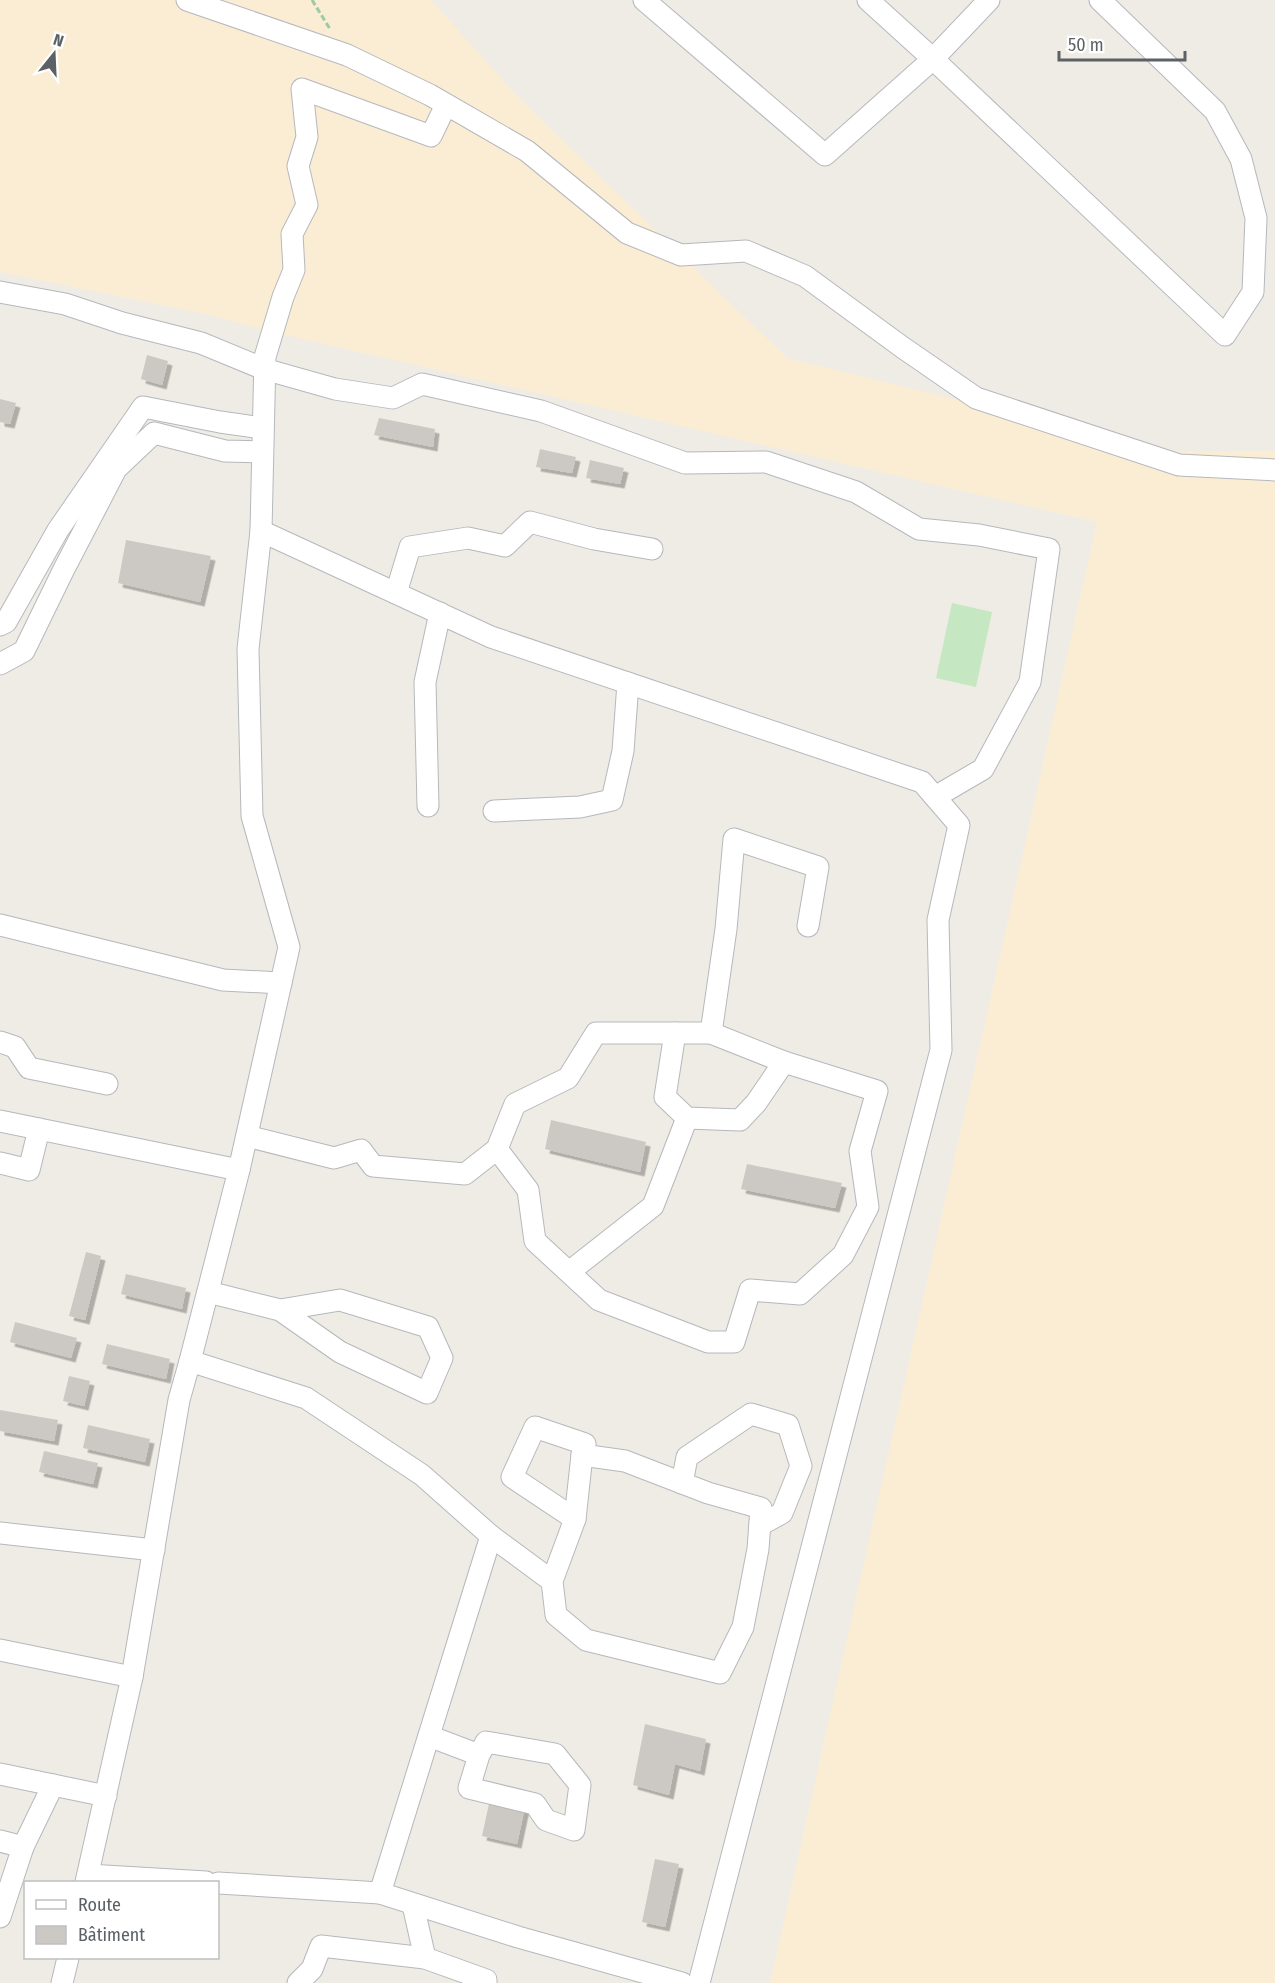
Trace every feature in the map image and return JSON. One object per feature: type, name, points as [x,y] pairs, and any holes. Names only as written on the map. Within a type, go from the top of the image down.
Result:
[{"type":"street","points":[[187,0],[347,55],[446,105],[528,151],[627,233],[681,255],[746,251],[805,276],[976,398],[1179,465],[1275,470]]},
{"type":"street","points":[[644,0],[825,155],[933,59],[990,0]]},
{"type":"street","points":[[868,0],[1226,335],[1253,292],[1256,218],[1241,159],[1215,111],[1100,0]]},
{"type":"street","points":[[166,1881],[87,1879],[132,1677],[179,1400],[239,1170],[289,947],[252,816],[248,649],[261,531],[265,357],[283,297],[294,270],[292,234],[306,206],[298,166],[307,137],[302,89],[431,136],[446,105]]},
{"type":"street","points":[[0,292],[65,304],[122,323],[201,343],[264,369],[335,389],[393,398],[422,384],[541,411],[685,463],[766,462],[856,492],[919,529],[979,535],[1049,549],[1030,682],[983,770],[935,797]]},
{"type":"street","points":[[0,625],[6,622],[58,530],[143,407],[220,423],[262,428]]},
{"type":"street","points":[[0,664],[24,651],[117,469],[154,433],[225,450],[262,452]]},
{"type":"street","points":[[396,593],[410,547],[468,538],[505,546],[530,522],[652,549]]},
{"type":"street","points":[[261,531],[491,637],[922,782],[959,825],[938,920],[941,1050],[699,1983]]},
{"type":"street","points":[[428,806],[425,682],[440,613]]},
{"type":"street","points":[[494,811],[580,807],[612,800],[623,751],[628,683]]},
{"type":"street","points":[[711,1033],[726,929],[734,839],[818,867],[808,926]]},
{"type":"street","points":[[0,926],[223,980],[280,983]]},
{"type":"street","points":[[247,1136],[334,1158],[361,1150],[373,1166],[465,1174],[497,1149],[515,1104],[568,1078],[596,1033],[711,1033],[784,1062],[877,1091],[860,1151],[868,1208],[843,1255],[800,1294],[750,1290],[734,1342],[708,1342],[599,1300],[535,1241],[528,1190],[497,1149]]},
{"type":"street","points":[[675,1033],[664,1097],[687,1118],[740,1120],[756,1104],[784,1062]]},
{"type":"street","points":[[0,1042],[15,1047],[29,1068],[107,1084]]},
{"type":"street","points":[[569,1272],[653,1206],[687,1118]]},
{"type":"street","points":[[0,1121],[239,1170]]},
{"type":"street","points":[[0,1163],[29,1170],[39,1129]]},
{"type":"street","points":[[208,1292],[280,1310],[340,1352],[427,1393],[442,1358],[428,1327],[340,1300],[280,1310]]},
{"type":"street","points":[[190,1361],[306,1398],[422,1475],[491,1536],[552,1581]]},
{"type":"street","points":[[682,1483],[687,1457],[751,1414],[788,1425],[801,1466],[782,1513],[759,1525]]},
{"type":"street","points":[[575,1519],[512,1478],[536,1427],[585,1444],[582,1455],[575,1519],[552,1581],[556,1615],[586,1640],[720,1673],[743,1627],[758,1549],[761,1508],[708,1493],[625,1461],[582,1455]]},
{"type":"street","points":[[0,1533],[154,1550]]},
{"type":"street","points":[[380,1893],[491,1536]]},
{"type":"street","points":[[0,1650],[132,1677]]},
{"type":"street","points":[[429,1736],[479,1755]]},
{"type":"street","points":[[486,1742],[555,1754],[580,1785],[574,1830],[546,1820],[535,1804],[469,1788],[479,1755],[486,1742]]},
{"type":"street","points":[[0,1774],[106,1796]]},
{"type":"street","points":[[0,1917],[23,1847],[53,1785]]},
{"type":"street","points":[[0,1841],[23,1847]]},
{"type":"street","points":[[219,1883],[380,1893],[518,1937],[682,1983]]},
{"type":"street","points":[[413,1905],[425,1958]]},
{"type":"street","points":[[298,1983],[312,1969],[321,1946],[425,1958],[486,1980],[486,1983]]},
{"type":"street","points":[[62,1983],[68,1959]]},
{"type":"green space","points":[[952,603],[992,612],[976,687],[936,678]]},
{"type":"sand","points":[[0,0],[431,0],[519,98],[787,358],[1167,451],[1275,451],[1275,1983],[770,1983],[1097,522],[272,332],[206,314],[0,272]]},
{"type":"building","points":[[147,355],[168,361],[162,385],[141,379]]},
{"type":"building","points":[[0,399],[16,403],[10,424],[0,422]]},
{"type":"building","points":[[379,418],[435,429],[433,447],[374,435]]},
{"type":"building","points":[[540,449],[576,457],[572,473],[536,467]]},
{"type":"building","points":[[590,460],[624,468],[620,484],[586,478]]},
{"type":"building","points":[[126,540],[211,556],[200,602],[118,583]]},
{"type":"building","points":[[551,1120],[646,1142],[640,1172],[545,1149]]},
{"type":"building","points":[[747,1164],[842,1183],[835,1208],[741,1189]]},
{"type":"building","points":[[86,1252],[101,1256],[85,1320],[69,1316]]},
{"type":"building","points":[[126,1274],[186,1288],[182,1309],[121,1294]]},
{"type":"building","points":[[15,1322],[77,1338],[71,1358],[10,1342]]},
{"type":"building","points":[[107,1344],[170,1359],[166,1379],[102,1364]]},
{"type":"building","points":[[69,1376],[90,1381],[84,1406],[63,1401]]},
{"type":"building","points":[[0,1410],[58,1420],[54,1441],[0,1431]]},
{"type":"building","points":[[88,1425],[150,1439],[145,1462],[83,1448]]},
{"type":"building","points":[[44,1451],[98,1463],[93,1484],[39,1472]]},
{"type":"building","points":[[645,1724],[706,1739],[700,1771],[675,1764],[669,1795],[633,1785]]},
{"type":"building","points":[[490,1799],[525,1807],[517,1844],[482,1836]]},
{"type":"building","points":[[655,1859],[679,1864],[665,1927],[642,1922]]}]
